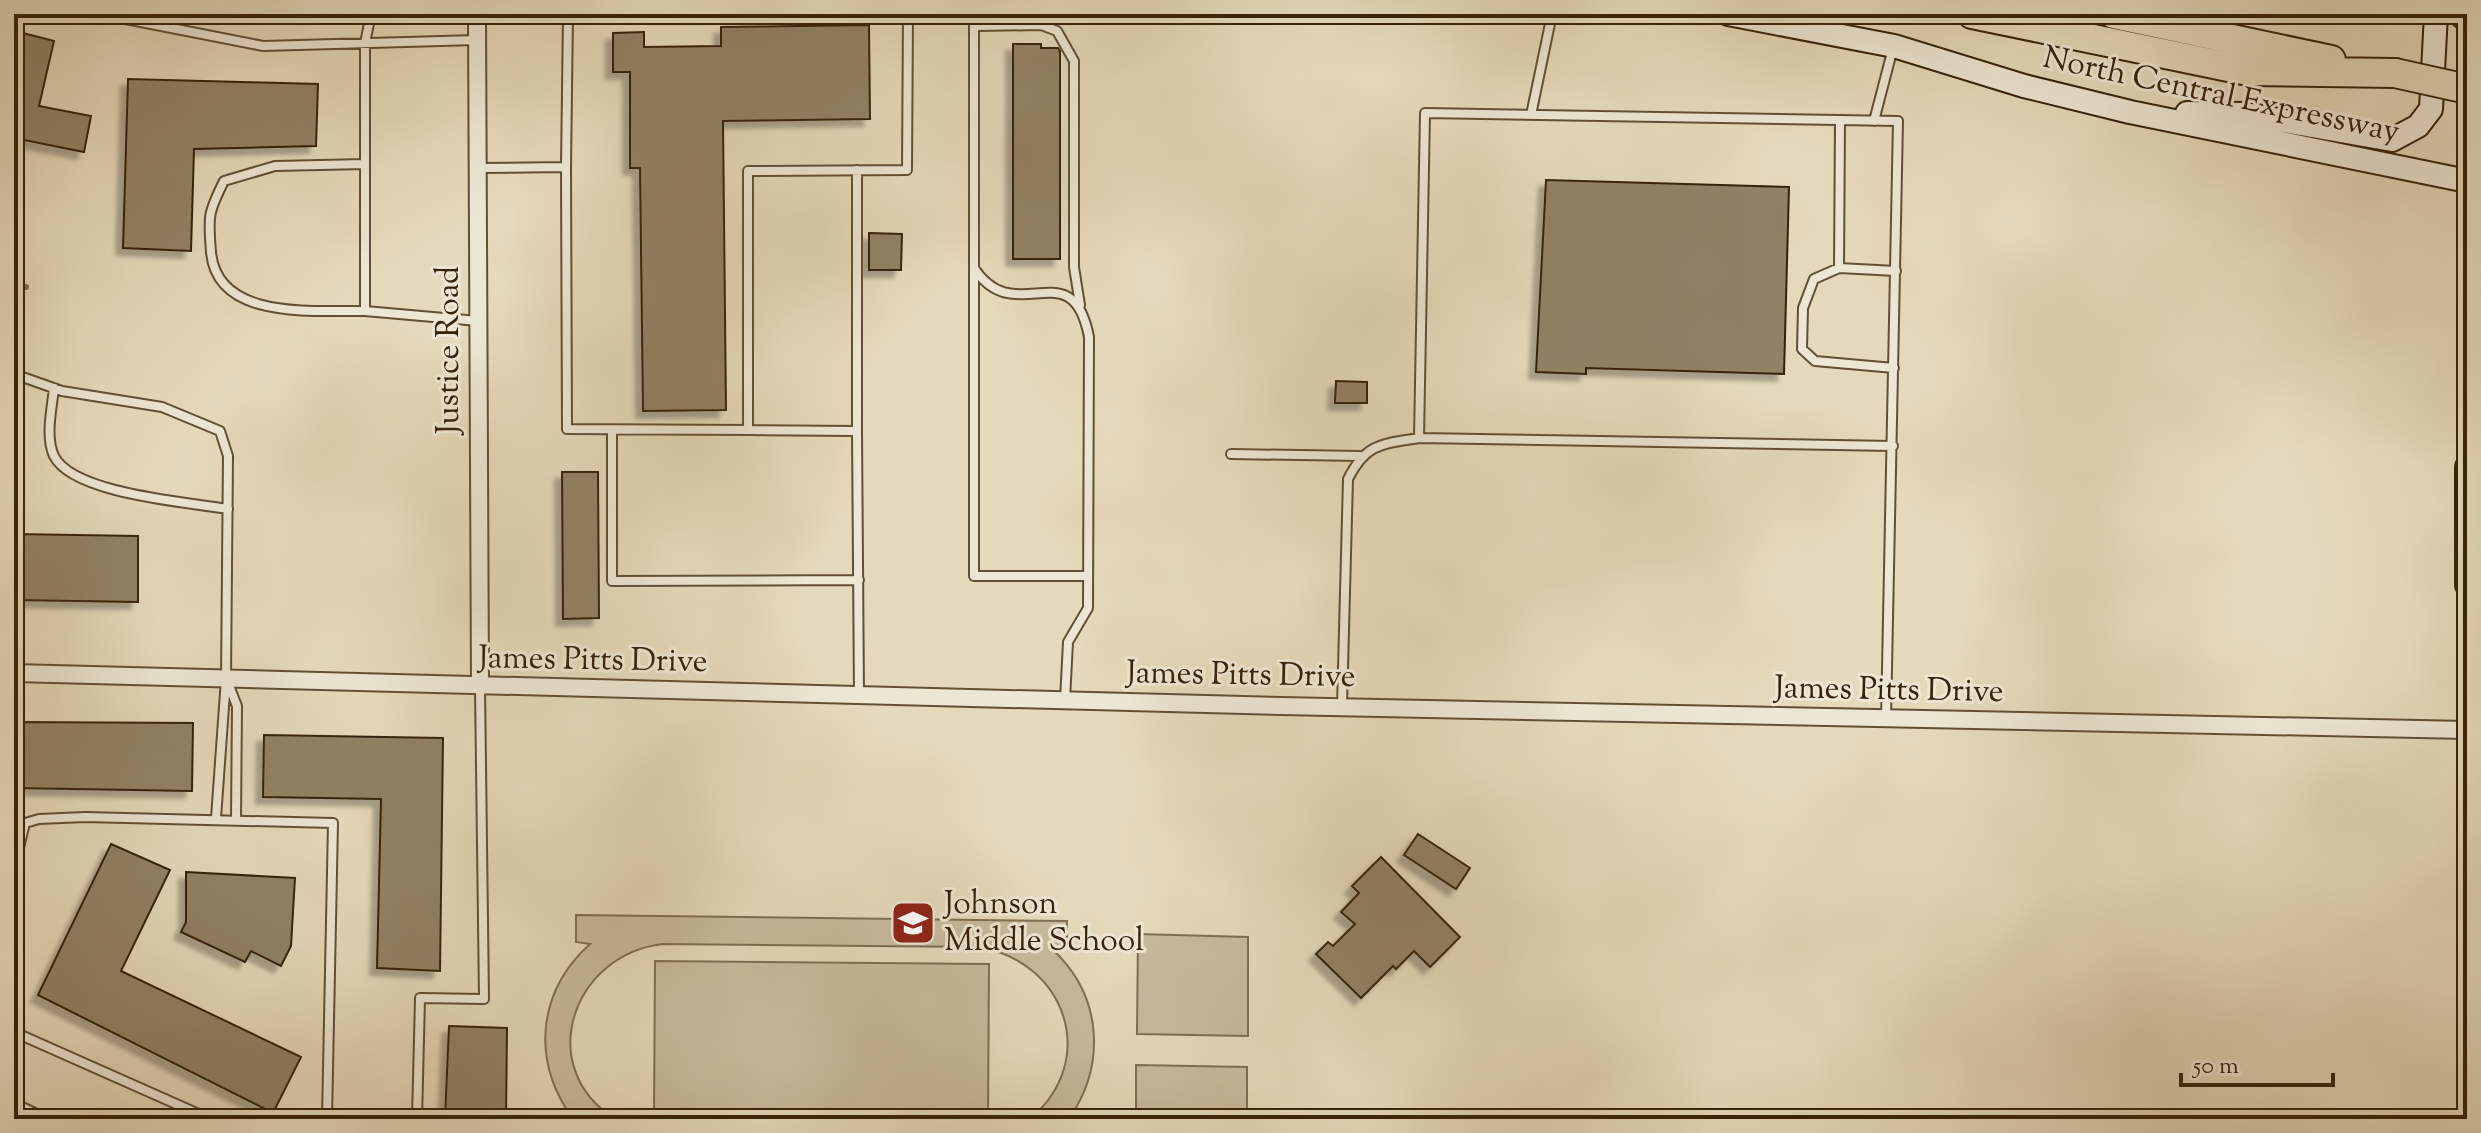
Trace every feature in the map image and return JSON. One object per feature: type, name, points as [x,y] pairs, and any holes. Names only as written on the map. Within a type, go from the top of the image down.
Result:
[{"type":"highway","points":[[1972,14],[2248,71],[2395,73]]},
{"type":"highway","points":[[2114,14],[2467,89]]},
{"type":"main road","name":"North Central Expressway","points":[[1728,14],[1894,46],[2024,86],[2130,112],[2467,181]]},
{"type":"main road","points":[[2130,112],[2245,114],[2392,140],[2418,126],[2431,109],[2436,14]]},
{"type":"main road","points":[[2467,467],[2467,585]]},
{"type":"street","name":"Justice Road","points":[[477,14],[480,686]]},
{"type":"street","name":"James Pitts Drive","points":[[14,673],[1886,720],[2467,730]]},
{"type":"lane","points":[[100,14],[263,46],[477,40]]},
{"type":"lane","points":[[365,311],[365,43],[371,14]]},
{"type":"lane","points":[[748,430],[748,171],[907,170],[908,14]]},
{"type":"lane","points":[[974,14],[977,26],[974,576],[1088,576]]},
{"type":"lane","points":[[1531,115],[1552,14]]},
{"type":"lane","points":[[567,16],[567,429],[857,431]]},
{"type":"lane","points":[[977,26],[1041,25],[1057,31],[1074,61],[1074,267],[1089,337],[1088,608],[1068,642],[1065,700]]},
{"type":"lane","points":[[1874,121],[1894,46]]},
{"type":"lane","points":[[1419,438],[1425,113],[1898,121],[1886,720]]},
{"type":"lane","points":[[1839,268],[1840,120]]},
{"type":"lane","points":[[365,164],[275,166],[224,181],[208,214],[213,271],[240,300],[289,309],[365,311],[478,321]]},
{"type":"lane","points":[[478,168],[566,167]]},
{"type":"lane","points":[[857,170],[859,695]]},
{"type":"lane","points":[[974,268],[993,289],[1000,292],[1022,296],[1063,292],[1080,306]]},
{"type":"lane","points":[[1894,368],[1815,361],[1802,349],[1803,308],[1814,279],[1839,268],[1896,271]]},
{"type":"lane","points":[[14,374],[54,388],[162,407],[220,431],[228,456],[228,509],[226,679],[216,818]]},
{"type":"lane","points":[[54,388],[50,428],[53,454],[63,468],[92,484],[228,509]]},
{"type":"lane","points":[[612,430],[612,581],[859,580]]},
{"type":"lane","points":[[1231,454],[1360,456],[1382,444],[1419,438],[1893,446]]},
{"type":"lane","points":[[1342,706],[1348,479],[1360,456]]},
{"type":"lane","points":[[226,679],[237,706],[236,820]]},
{"type":"lane","points":[[417,1119],[420,998],[484,999],[480,686]]},
{"type":"lane","points":[[14,1001],[17,856],[25,823],[39,819],[85,817],[333,823],[327,1119]]},
{"type":"lane","points":[[14,1032],[210,1119]]},
{"type":"lane","points":[[14,1103],[47,1119]]},
{"type":"shaded area","points":[[576,915],[1067,921],[1067,948],[1052,949],[1069,967],[1089,1008],[1094,1030],[1094,1053],[1089,1075],[1069,1119],[1030,1119],[1051,1095],[1064,1069],[1068,1042],[1063,1016],[1052,992],[1033,971],[1008,956],[978,947],[663,944],[632,952],[606,968],[587,990],[574,1016],[570,1043],[575,1071],[590,1097],[615,1119],[573,1119],[559,1097],[550,1074],[546,1028],[550,1005],[559,983],[590,944],[576,942]]},
{"type":"shaded area","points":[[1138,934],[1248,937],[1248,1036],[1137,1034]]},
{"type":"shaded area","points":[[655,961],[989,964],[988,1118],[654,1115]]},
{"type":"shaded area","points":[[1136,1065],[1247,1067],[1247,1119],[1136,1119]]},
{"type":"building","points":[[869,25],[870,119],[723,121],[726,410],[643,411],[640,168],[630,168],[630,72],[613,72],[613,33],[644,32],[644,47],[721,46],[721,27]]},
{"type":"building","points":[[19,32],[54,41],[39,106],[91,116],[84,152],[14,138],[14,56]]},
{"type":"building","points":[[1013,44],[1041,44],[1041,48],[1058,48],[1060,51],[1060,259],[1013,259]]},
{"type":"building","points":[[128,79],[318,84],[316,146],[194,149],[191,251],[123,248]]},
{"type":"building","points":[[1546,180],[1789,187],[1784,374],[1586,368],[1586,374],[1536,372]]},
{"type":"building","points":[[869,233],[902,234],[901,270],[869,270]]},
{"type":"building","points":[[1336,381],[1367,382],[1367,403],[1335,403]]},
{"type":"building","points":[[562,472],[598,472],[599,618],[563,619]]},
{"type":"building","points":[[14,534],[138,536],[138,602],[14,600]]},
{"type":"building","points":[[14,722],[193,723],[192,791],[14,788]]},
{"type":"building","points":[[264,735],[443,738],[440,971],[377,968],[381,799],[263,797]]},
{"type":"building","points":[[1418,834],[1470,868],[1456,889],[1404,855]]},
{"type":"building","points":[[111,844],[170,870],[121,971],[301,1057],[273,1113],[38,995]]},
{"type":"building","points":[[1381,857],[1460,937],[1430,967],[1414,951],[1396,969],[1393,966],[1361,998],[1316,954],[1328,942],[1333,946],[1355,924],[1341,912],[1359,893],[1352,886]]},
{"type":"building","points":[[186,872],[295,878],[291,946],[281,966],[251,951],[245,962],[181,932],[186,922]]},
{"type":"building","points":[[449,1026],[507,1028],[506,1119],[445,1119]]},
{"type":"waterway","points":[[14,285],[26,287]]},
{"type":"place","name":"Johnson Middle School","points":[[913,923]]}]
